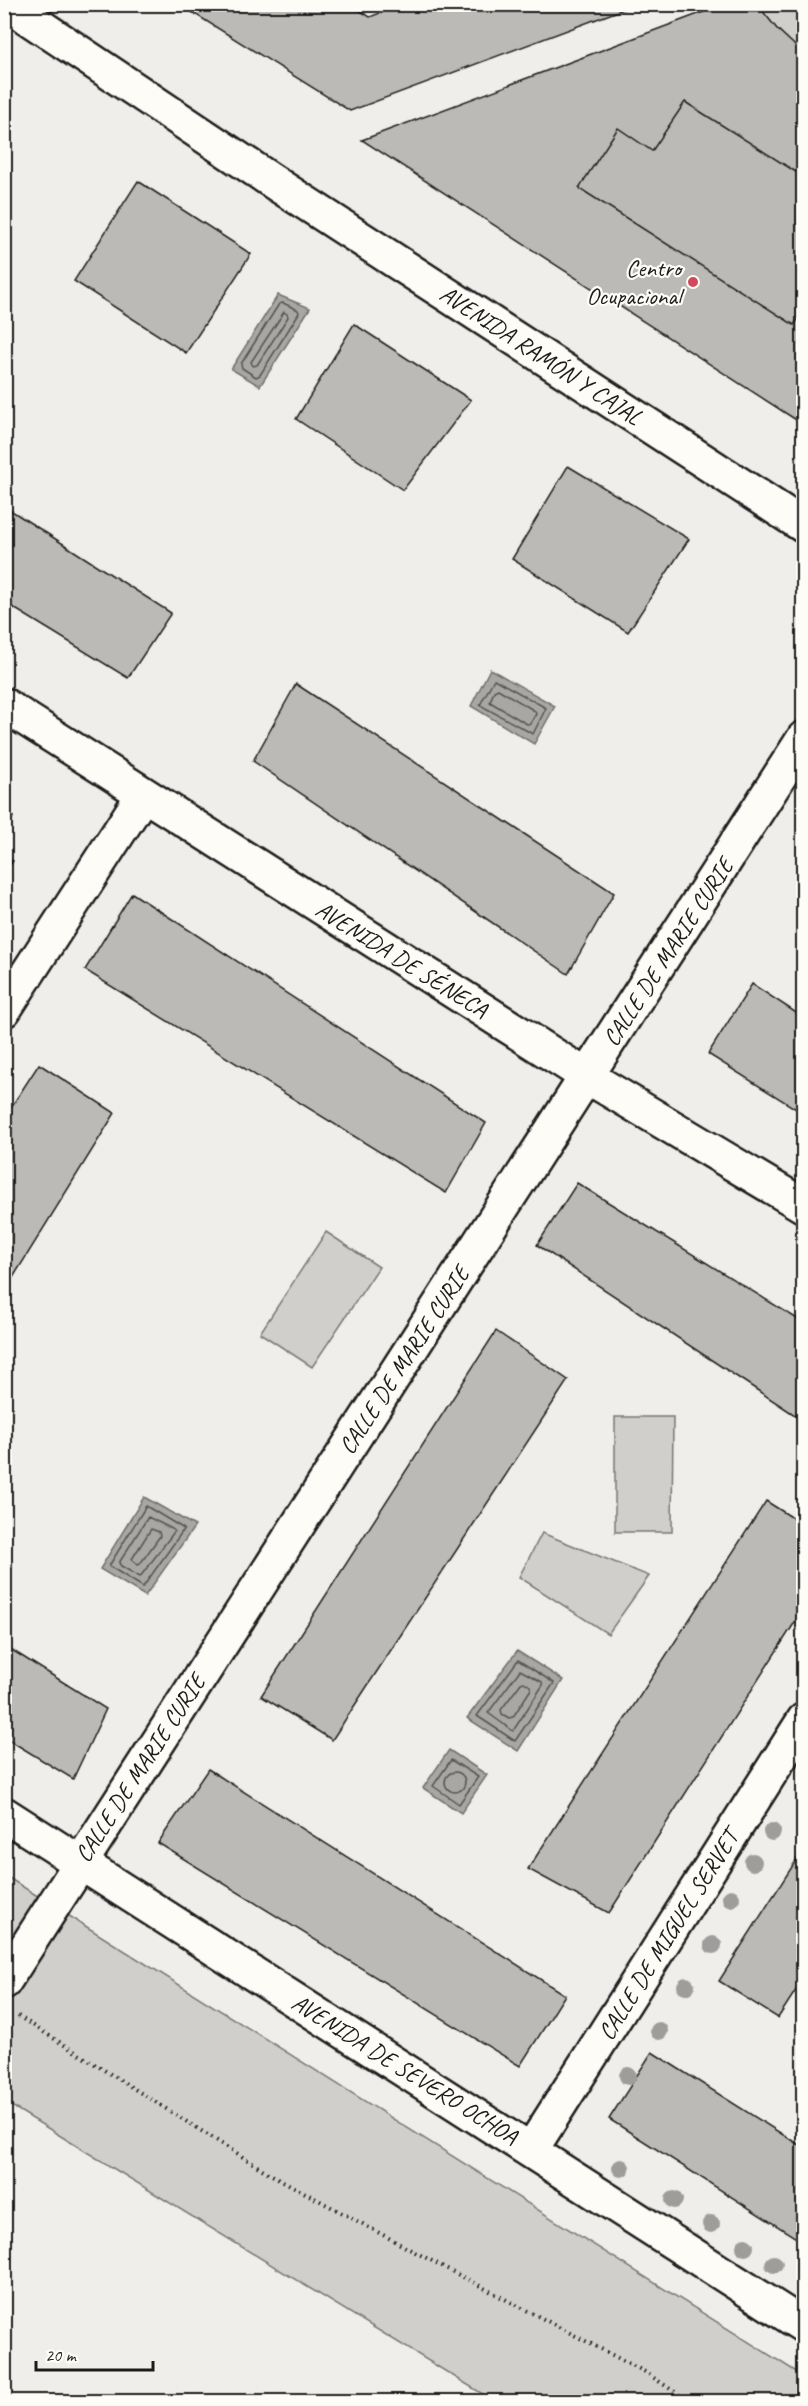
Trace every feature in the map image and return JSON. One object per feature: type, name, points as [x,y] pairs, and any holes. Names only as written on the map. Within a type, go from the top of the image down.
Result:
[{"type":"street","name":"AVENIDA RAMÓN Y CAJAL","points":[[6,5],[804,526]]},
{"type":"street","name":"AVENIDA DE SÉNECA","points":[[4,705],[588,1077],[804,1206]]},
{"type":"street","name":"CALLE DE MARIE CURIE","points":[[4,1982],[804,738]]},
{"type":"street","points":[[4,1010],[143,795]]},
{"type":"street","name":"CALLE DE MIGUEL SERVET","points":[[531,2150],[804,1720]]},
{"type":"street","name":"AVENIDA DE SEVERO OCHOA","points":[[4,1814],[804,2326]]},
{"type":"path","points":[[15,2014],[270,2174],[645,2372],[690,2402]]},
{"type":"shaded area","points":[[757,5],[803,5],[803,54],[777,29]]},
{"type":"shaded area","points":[[326,1232],[379,1267],[312,1367],[260,1333]]},
{"type":"shaded area","points":[[615,1417],[673,1417],[672,1532],[615,1532]]},
{"type":"shaded area","points":[[542,1533],[649,1576],[608,1634],[519,1577]]},
{"type":"shaded area","points":[[4,1875],[803,2376],[803,2401],[494,2401],[5,2102]]},
{"type":"water","points":[[278,295],[310,308],[260,386],[231,369]]},
{"type":"water","points":[[490,669],[555,706],[534,744],[471,706]]},
{"type":"water","points":[[144,1497],[195,1526],[145,1596],[100,1569]]},
{"type":"water","points":[[517,1651],[563,1680],[518,1751],[467,1718]]},
{"type":"water","points":[[449,1750],[487,1775],[461,1813],[423,1788]]},
{"type":"building","points":[[179,4],[349,4],[370,17],[403,4],[637,4],[350,111]]},
{"type":"building","name":"Centro Ocupacional","points":[[725,4],[757,4],[777,29],[804,54],[804,425],[362,140]]},
{"type":"building","points":[[685,102],[804,177],[804,311],[794,325],[579,188],[618,128],[652,151]]},
{"type":"building","points":[[138,181],[251,254],[186,353],[74,281]]},
{"type":"building","points":[[354,324],[471,400],[403,490],[296,419]]},
{"type":"building","points":[[568,466],[689,539],[628,632],[512,559]]},
{"type":"building","points":[[4,506],[171,613],[128,678],[4,602]]},
{"type":"building","points":[[296,684],[614,893],[568,974],[253,761]]},
{"type":"building","points":[[4,812],[13,817],[4,834]]},
{"type":"building","points":[[4,856],[13,861],[4,874]]},
{"type":"building","points":[[132,893],[486,1123],[446,1193],[85,970]]},
{"type":"building","points":[[752,984],[804,1018],[804,1114],[708,1054]]},
{"type":"building","points":[[39,1064],[115,1113],[4,1292],[4,1118]]},
{"type":"building","points":[[577,1183],[804,1323],[804,1421],[537,1245]]},
{"type":"building","points":[[496,1331],[568,1380],[332,1740],[261,1696]]},
{"type":"building","points":[[766,1501],[804,1525],[804,1608],[609,1913],[528,1869]]},
{"type":"building","points":[[4,1645],[106,1709],[73,1779],[4,1737]]},
{"type":"building","points":[[208,1769],[565,1995],[520,2066],[158,1843]]},
{"type":"building","points":[[804,1848],[804,1978],[778,2018],[719,1981]]},
{"type":"building","points":[[652,2052],[804,2148],[804,2243],[609,2119]]},
{"type":"place","name":"Centro Ocupacional","points":[[693,282]]}]
